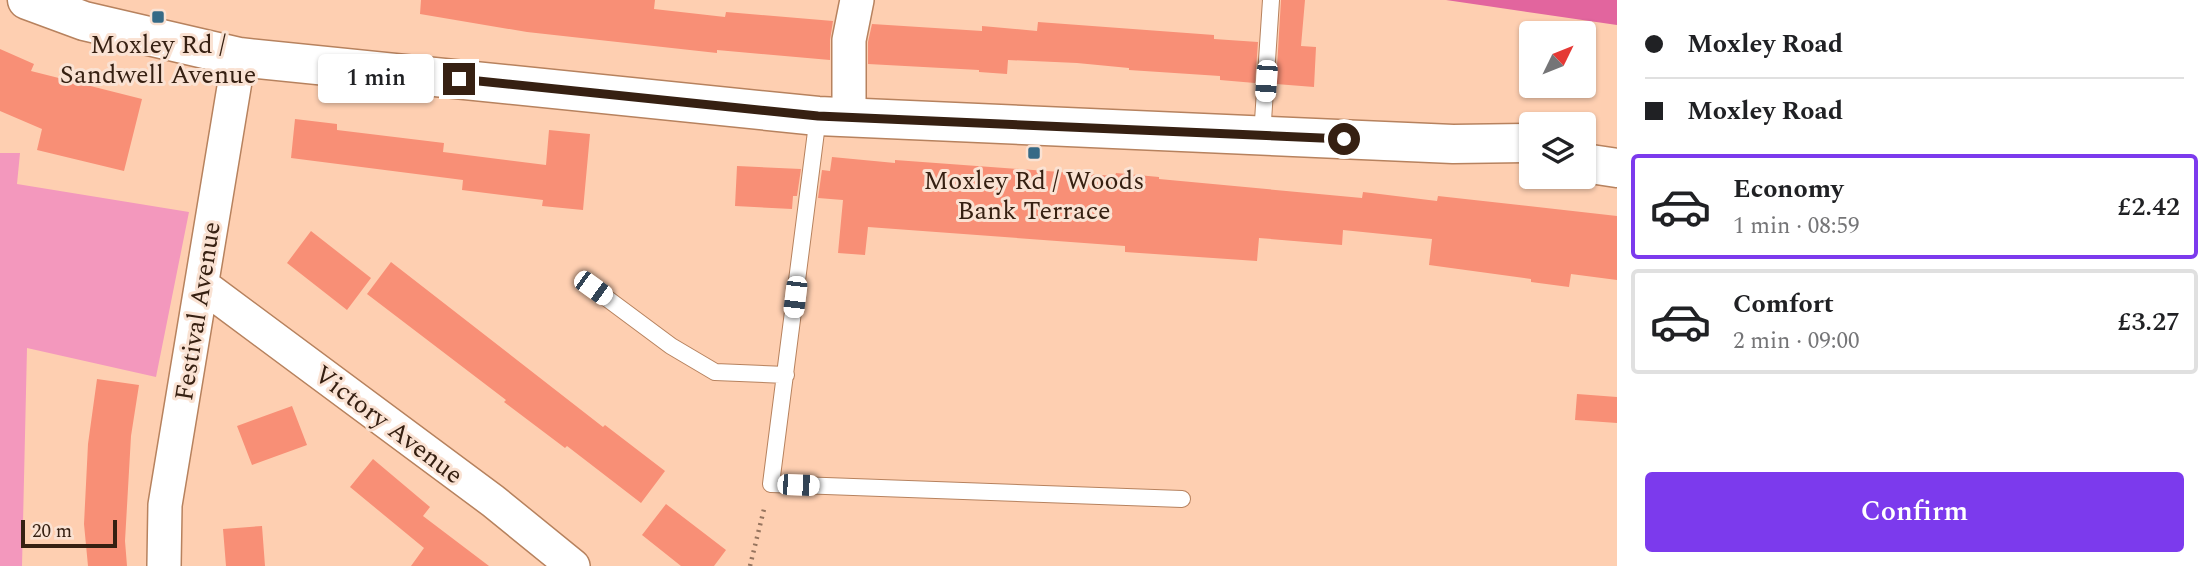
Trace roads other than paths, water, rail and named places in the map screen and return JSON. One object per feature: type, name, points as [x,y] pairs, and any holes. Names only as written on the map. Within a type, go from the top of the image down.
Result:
[{"type":"main road","points":[[27,0],[84,20],[239,57],[834,117],[1453,144],[1519,143]]},
{"type":"main road","points":[[1596,142],[1617,142]]},
{"type":"main road","points":[[1453,144],[1519,153]]},
{"type":"main road","points":[[1596,165],[1617,168]]},
{"type":"street","points":[[834,117],[858,0]]},
{"type":"street","name":"Festival Avenue","points":[[164,566],[165,505],[239,57]]},
{"type":"street","name":"Victory Avenue","points":[[202,285],[493,501],[573,566]]},
{"type":"lane","points":[[1262,136],[1271,0]]},
{"type":"lane","points":[[834,117],[786,375],[771,484],[1182,499]]},
{"type":"lane","points":[[593,288],[671,346],[715,372],[786,375]]},
{"type":"place","name":"Moxley Rd / Sandwell Avenue","points":[[158,17]]},
{"type":"place","name":"Moxley Rd / Woods Bank Terrace","points":[[1034,153]]}]
